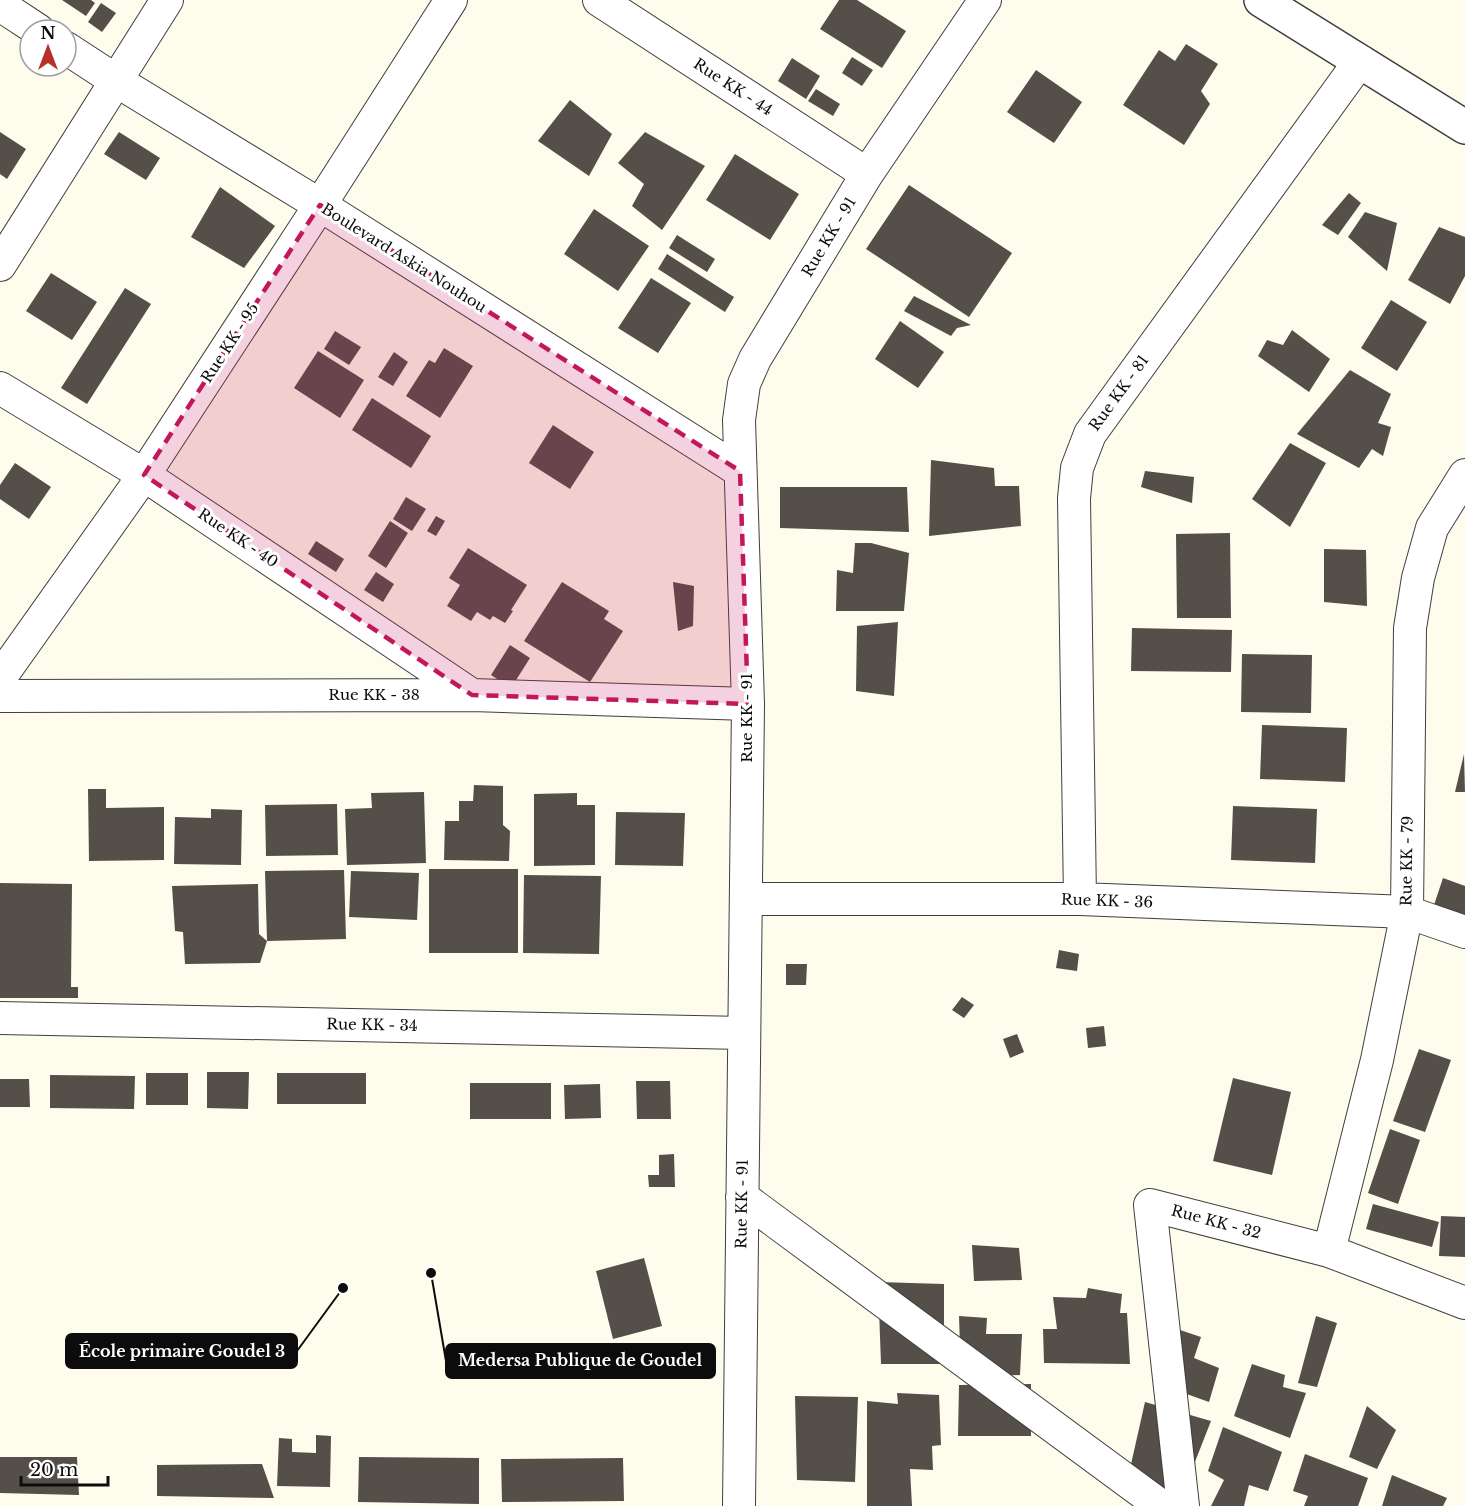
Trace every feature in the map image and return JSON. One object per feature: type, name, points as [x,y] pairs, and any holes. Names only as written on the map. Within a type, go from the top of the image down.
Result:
[{"type":"street","points":[[0,265],[166,0]]},
{"type":"street","name":"Rue KK - 95","points":[[0,678],[144,475],[450,0]]},
{"type":"street","name":"Rue KK - 44","points":[[599,0],[867,174]]},
{"type":"street","name":"Rue KK - 91","points":[[739,1506],[748,704],[740,471],[740,420],[744,384],[754,359],[867,174],[985,0]]},
{"type":"street","points":[[1261,0],[1465,127]]},
{"type":"street","points":[[0,5],[20,18]]},
{"type":"street","name":"Boulevard Askia Nouhou","points":[[78,56],[320,205],[740,471]]},
{"type":"street","name":"Rue KK - 81","points":[[1080,899],[1074,498],[1077,468],[1090,434],[1360,61]]},
{"type":"street","name":"Rue KK - 40","points":[[0,388],[144,475],[472,695]]},
{"type":"street","name":"Rue KK - 79","points":[[1329,1251],[1377,1060],[1407,912],[1410,628],[1418,578],[1432,528],[1465,474]]},
{"type":"street","name":"Rue KK - 38","points":[[0,696],[472,695],[748,704]]},
{"type":"street","name":"Rue KK - 36","points":[[746,899],[1080,899],[1407,912],[1465,932]]},
{"type":"street","name":"Rue KK - 34","points":[[0,1018],[744,1033]]},
{"type":"street","points":[[742,1197],[1161,1506]]},
{"type":"street","name":"Rue KK - 32","points":[[1183,1506],[1150,1205],[1329,1251],[1465,1303]]},
{"type":"highlighted area","points":[[320,205],[740,471],[748,704],[472,695],[144,475]]},
{"type":"building","points":[[62,0],[91,0],[95,3],[86,16]]},
{"type":"building","points":[[839,0],[857,0],[906,31],[882,68],[820,29]]},
{"type":"building","points":[[101,3],[116,13],[102,32],[88,22]]},
{"type":"building","points":[[1186,44],[1218,64],[1201,91],[1210,104],[1184,145],[1123,105],[1159,50],[1175,61]]},
{"type":"building","points":[[852,57],[873,70],[862,86],[842,73]]},
{"type":"building","points":[[792,58],[820,76],[806,99],[778,81]]},
{"type":"building","points":[[1036,70],[1082,102],[1054,143],[1007,112]]},
{"type":"building","points":[[816,89],[840,104],[833,116],[808,101]]},
{"type":"building","points":[[570,100],[612,134],[589,176],[538,141]]},
{"type":"building","points":[[0,132],[26,149],[7,179],[0,174]]},
{"type":"building","points":[[119,132],[160,158],[146,180],[104,154]]},
{"type":"building","points":[[645,132],[705,166],[662,230],[632,206],[644,184],[618,163]]},
{"type":"building","points":[[735,154],[799,194],[770,240],[706,200]]},
{"type":"building","points":[[909,185],[1012,253],[969,317],[866,249]]},
{"type":"building","points":[[220,187],[275,226],[244,268],[191,237]]},
{"type":"building","points":[[1349,193],[1361,203],[1338,235],[1322,225]]},
{"type":"building","points":[[594,209],[649,246],[618,291],[564,254]]},
{"type":"building","points":[[1365,212],[1397,223],[1387,271],[1348,237]]},
{"type":"building","points":[[1439,227],[1465,237],[1465,276],[1450,304],[1408,280]]},
{"type":"building","points":[[677,235],[715,259],[707,272],[669,248]]},
{"type":"building","points":[[667,254],[734,297],[725,312],[658,269]]},
{"type":"building","points":[[51,273],[97,302],[72,340],[26,311]]},
{"type":"building","points":[[651,278],[691,303],[658,353],[618,328]]},
{"type":"building","points":[[125,288],[151,304],[87,404],[61,388]]},
{"type":"building","points":[[914,296],[971,325],[957,328],[951,336],[904,311]]},
{"type":"building","points":[[1391,300],[1427,322],[1397,371],[1361,348]]},
{"type":"building","points":[[900,321],[944,352],[918,388],[875,359]]},
{"type":"building","points":[[1292,330],[1330,359],[1309,392],[1258,356],[1267,340],[1283,345]]},
{"type":"building","points":[[335,331],[361,347],[349,365],[324,349]]},
{"type":"building","points":[[444,348],[473,366],[440,418],[406,396],[429,360],[435,363]]},
{"type":"building","points":[[318,351],[364,380],[340,418],[294,388]]},
{"type":"building","points":[[394,352],[408,362],[393,386],[378,377]]},
{"type":"building","points":[[1350,370],[1391,394],[1378,423],[1391,427],[1383,456],[1372,449],[1359,468],[1297,434]]},
{"type":"building","points":[[372,398],[431,436],[411,468],[352,430]]},
{"type":"building","points":[[553,425],[594,452],[570,489],[529,463]]},
{"type":"building","points":[[1290,443],[1326,463],[1290,527],[1252,499]]},
{"type":"building","points":[[931,460],[994,468],[995,486],[1019,486],[1021,526],[929,536]]},
{"type":"building","points":[[15,463],[51,487],[29,519],[0,499],[0,485]]},
{"type":"building","points":[[1145,471],[1194,477],[1192,503],[1141,487]]},
{"type":"building","points":[[780,487],[907,487],[909,532],[780,528]]},
{"type":"building","points":[[406,497],[426,509],[412,531],[393,519]]},
{"type":"building","points":[[436,516],[445,521],[436,536],[427,531]]},
{"type":"building","points":[[390,521],[408,533],[386,568],[368,556]]},
{"type":"building","points":[[1230,533],[1231,618],[1177,618],[1176,534]]},
{"type":"building","points":[[316,541],[344,559],[336,572],[308,554]]},
{"type":"building","points":[[855,543],[871,543],[909,553],[904,611],[836,611],[837,570],[853,573]]},
{"type":"building","points":[[468,548],[527,585],[505,623],[493,616],[490,620],[477,612],[471,621],[447,606],[460,585],[449,578]]},
{"type":"building","points":[[1324,549],[1366,550],[1367,606],[1324,602]]},
{"type":"building","points":[[376,572],[394,584],[383,602],[364,590]]},
{"type":"building","points":[[562,582],[609,611],[604,619],[623,631],[590,682],[524,641]]},
{"type":"building","points":[[673,582],[694,586],[693,626],[678,631]]},
{"type":"building","points":[[898,622],[894,696],[856,691],[857,626]]},
{"type":"building","points":[[1132,628],[1232,630],[1231,672],[1131,671]]},
{"type":"building","points":[[510,645],[530,658],[511,688],[491,675]]},
{"type":"building","points":[[1242,654],[1312,655],[1311,713],[1241,712]]},
{"type":"building","points":[[1262,725],[1347,728],[1345,782],[1260,779]]},
{"type":"building","points":[[1464,754],[1465,792],[1455,792]]},
{"type":"building","points":[[474,785],[503,786],[503,825],[510,831],[509,861],[444,860],[445,821],[459,821],[459,801],[473,801]]},
{"type":"building","points":[[88,789],[106,789],[106,808],[164,807],[164,860],[89,861]]},
{"type":"building","points":[[424,792],[426,863],[347,865],[345,809],[372,808],[371,793]]},
{"type":"building","points":[[577,793],[577,805],[595,805],[595,865],[534,866],[534,794]]},
{"type":"building","points":[[337,804],[338,855],[266,856],[265,805]]},
{"type":"building","points":[[1233,806],[1317,809],[1315,863],[1231,860]]},
{"type":"building","points":[[211,809],[242,810],[241,865],[174,864],[175,817],[211,818]]},
{"type":"building","points":[[616,812],[685,813],[683,866],[615,865]]},
{"type":"building","points":[[429,869],[518,869],[518,953],[429,953]]},
{"type":"building","points":[[344,870],[346,939],[267,941],[265,871]]},
{"type":"building","points":[[351,871],[419,873],[417,920],[349,917]]},
{"type":"building","points":[[524,875],[601,876],[599,954],[523,953]]},
{"type":"building","points":[[1443,878],[1465,886],[1465,916],[1434,905]]},
{"type":"building","points":[[0,883],[72,884],[71,987],[78,987],[78,998],[0,998]]},
{"type":"building","points":[[258,884],[259,934],[267,941],[260,963],[185,964],[183,932],[175,931],[172,886]]},
{"type":"building","points":[[1059,950],[1079,954],[1077,971],[1056,968]]},
{"type":"building","points":[[786,964],[807,964],[806,985],[786,985]]},
{"type":"building","points":[[962,997],[974,1005],[964,1018],[952,1010]]},
{"type":"building","points":[[1104,1026],[1106,1046],[1088,1048],[1086,1028]]},
{"type":"building","points":[[1017,1034],[1024,1052],[1010,1058],[1003,1039]]},
{"type":"building","points":[[1419,1049],[1451,1060],[1425,1132],[1393,1121]]},
{"type":"building","points":[[207,1072],[249,1072],[248,1109],[207,1108]]},
{"type":"building","points":[[146,1073],[188,1073],[188,1105],[146,1105]]},
{"type":"building","points":[[277,1073],[366,1073],[366,1104],[277,1104]]},
{"type":"building","points":[[50,1075],[135,1076],[134,1109],[50,1108]]},
{"type":"building","points":[[1233,1078],[1291,1092],[1272,1175],[1213,1161]]},
{"type":"building","points":[[0,1079],[29,1079],[30,1107],[0,1107]]},
{"type":"building","points":[[636,1081],[670,1081],[671,1119],[637,1119]]},
{"type":"building","points":[[470,1083],[551,1083],[551,1119],[470,1119]]},
{"type":"building","points":[[600,1084],[601,1118],[565,1119],[564,1085]]},
{"type":"building","points":[[1390,1129],[1420,1140],[1398,1204],[1368,1193]]},
{"type":"building","points":[[674,1154],[675,1187],[649,1187],[648,1175],[659,1175],[659,1155]]},
{"type":"building","points":[[1373,1204],[1439,1222],[1432,1247],[1366,1229]]},
{"type":"building","points":[[1441,1216],[1465,1217],[1465,1257],[1439,1256]]},
{"type":"building","points":[[972,1245],[1019,1248],[1022,1280],[974,1281]]},
{"type":"building","points":[[644,1258],[662,1326],[613,1339],[596,1271]]},
{"type":"building","points":[[878,1282],[944,1284],[944,1364],[881,1364]]},
{"type":"building","points":[[1088,1288],[1122,1294],[1120,1313],[1127,1313],[1130,1364],[1044,1363],[1043,1329],[1057,1329],[1053,1297],[1086,1298]]},
{"type":"building","points":[[959,1316],[987,1318],[986,1334],[1022,1334],[1020,1375],[961,1377]]},
{"type":"building","points":[[1316,1316],[1337,1323],[1317,1387],[1298,1383]]},
{"type":"building","points":[[1177,1329],[1201,1337],[1194,1358],[1219,1368],[1209,1402],[1156,1383]]},
{"type":"building","points":[[1252,1364],[1285,1375],[1283,1387],[1306,1393],[1290,1438],[1234,1416]]},
{"type":"building","points":[[1031,1384],[1031,1436],[958,1436],[959,1385]]},
{"type":"building","points":[[897,1393],[939,1395],[941,1445],[932,1446],[933,1470],[910,1469],[912,1506],[867,1506],[867,1401],[898,1404]]},
{"type":"building","points":[[795,1396],[858,1397],[855,1482],[797,1480]]},
{"type":"building","points":[[1145,1402],[1211,1421],[1178,1505],[1127,1482]]},
{"type":"building","points":[[1367,1406],[1396,1430],[1377,1469],[1349,1457]]},
{"type":"building","points":[[1223,1427],[1282,1452],[1268,1491],[1249,1485],[1244,1506],[1211,1506],[1224,1480],[1208,1471]]},
{"type":"building","points":[[316,1435],[331,1436],[330,1487],[277,1486],[279,1438],[292,1439],[292,1452],[316,1453]]},
{"type":"building","points":[[1305,1454],[1368,1478],[1358,1506],[1304,1506],[1308,1496],[1293,1491]]},
{"type":"building","points":[[0,1457],[77,1457],[79,1495],[0,1493]]},
{"type":"building","points":[[359,1457],[479,1458],[479,1504],[358,1502]]},
{"type":"building","points":[[623,1458],[624,1501],[502,1502],[501,1459]]},
{"type":"building","points":[[262,1464],[274,1498],[157,1496],[157,1465]]},
{"type":"building","points":[[1392,1475],[1447,1498],[1443,1506],[1382,1506]]},
{"type":"place","name":"Medersa Publique de Goudel","points":[[431,1273]]},
{"type":"place","name":"École primaire Goudel 3","points":[[343,1288]]}]
